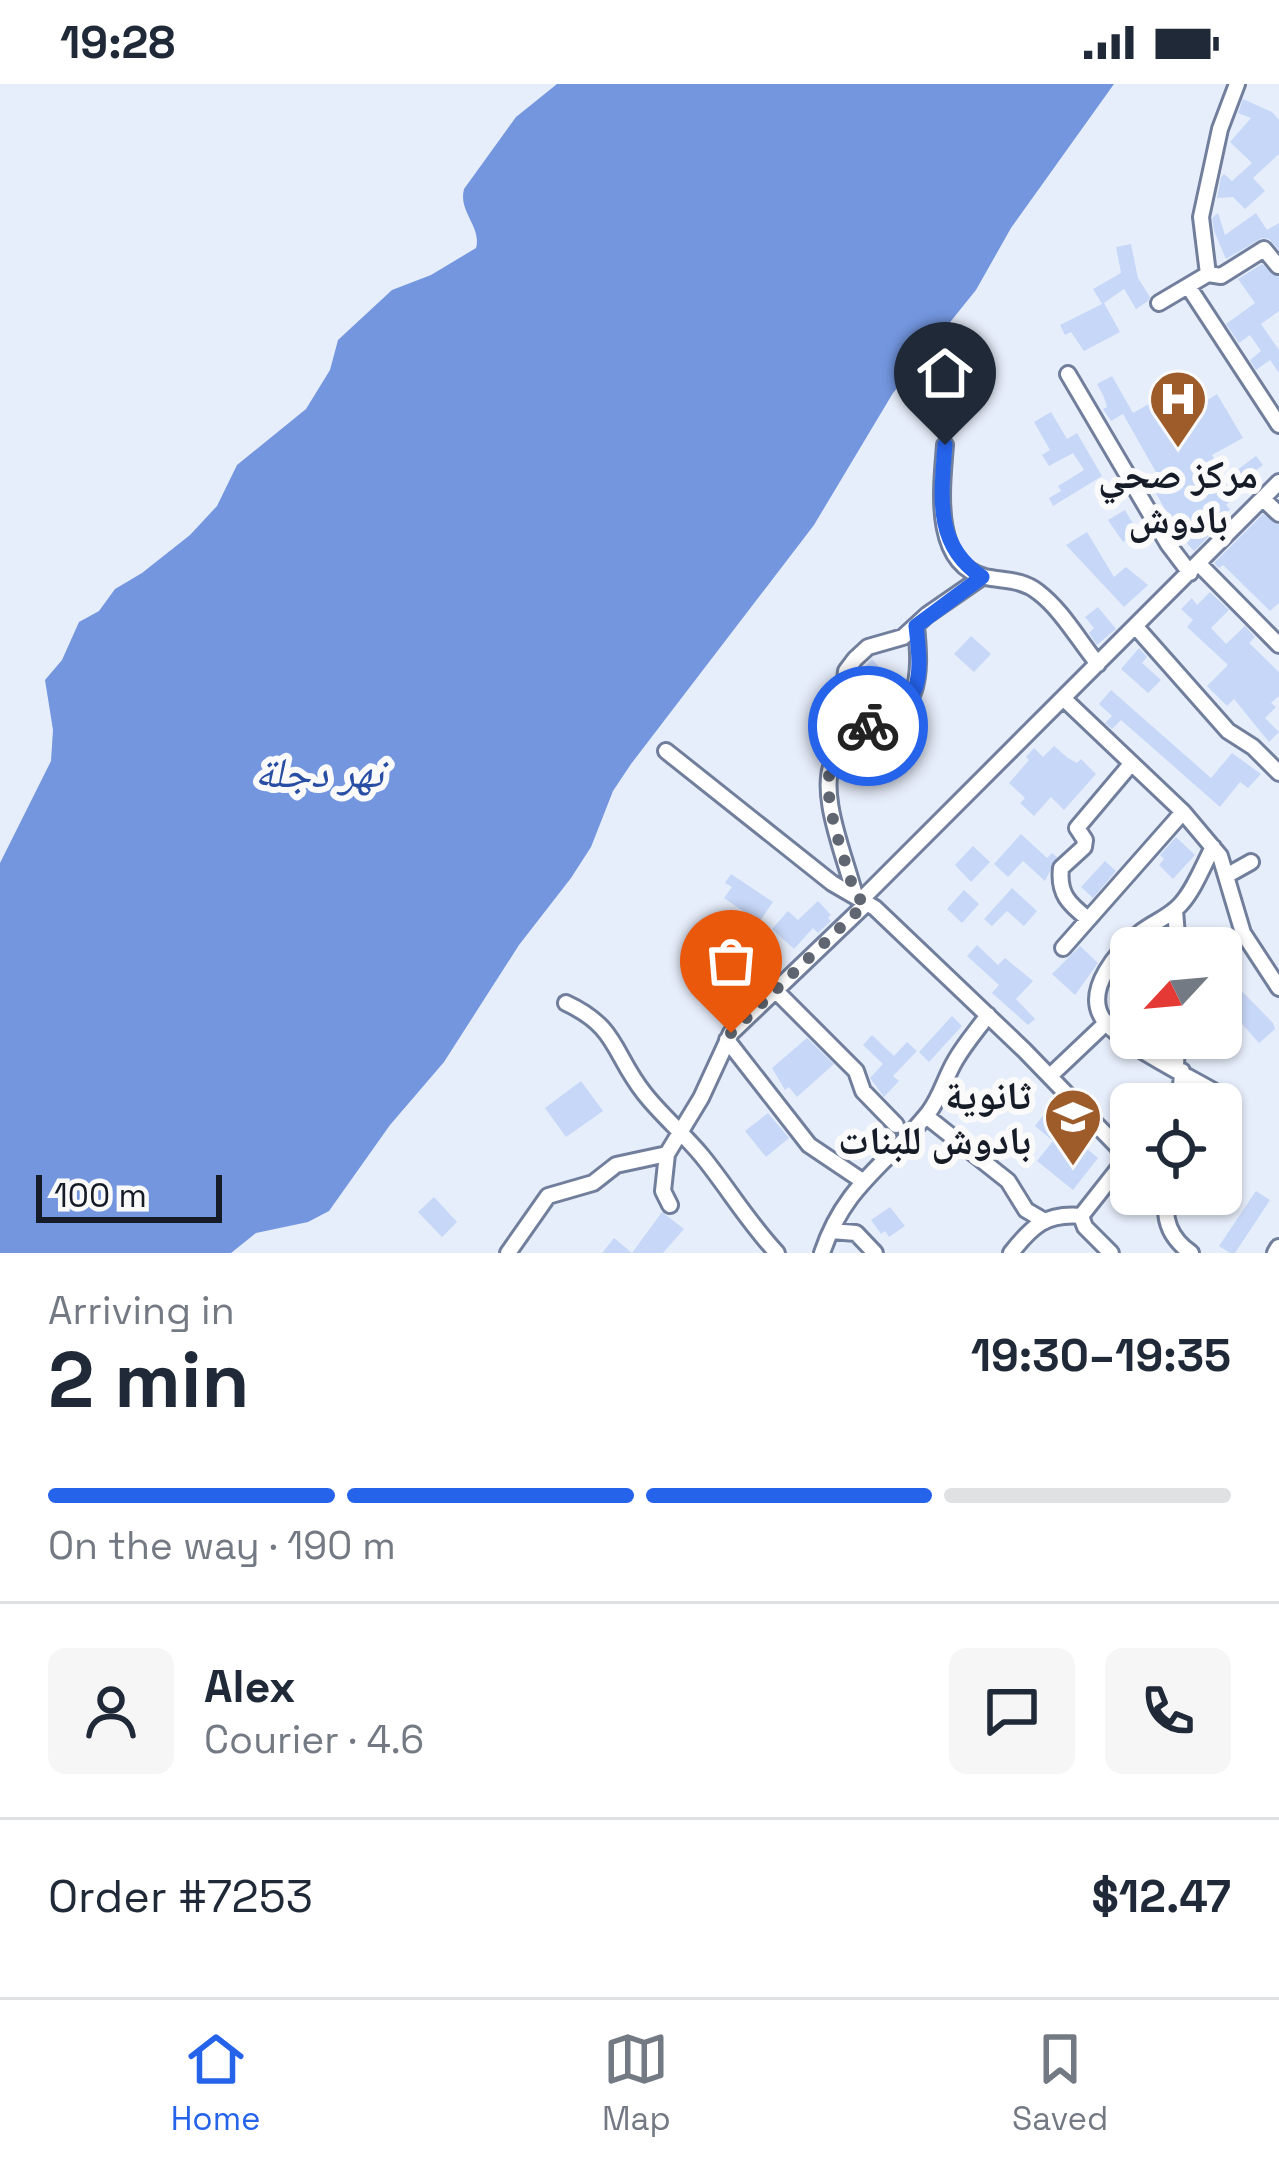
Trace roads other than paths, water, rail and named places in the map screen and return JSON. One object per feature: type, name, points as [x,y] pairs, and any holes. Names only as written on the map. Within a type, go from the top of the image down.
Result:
[{"type":"street","points":[[1208,274],[1201,217],[1220,129],[1237,84]]},
{"type":"street","points":[[1159,303],[1208,274],[1221,276],[1264,249],[1278,266]]},
{"type":"street","points":[[1187,286],[1279,425]]},
{"type":"street","points":[[1068,374],[1168,544],[1279,645]]},
{"type":"street","points":[[945,445],[940,503],[946,533],[955,553],[982,577]]},
{"type":"street","points":[[670,1205],[663,1191],[667,1154],[727,1040],[1279,482]]},
{"type":"street","points":[[1262,499],[1279,514]]},
{"type":"street","points":[[868,726],[860,726],[842,709],[846,671],[868,647],[903,637],[982,577],[1008,578],[1036,590],[1098,664]]},
{"type":"street","points":[[861,900],[829,805],[832,762],[868,726],[897,713],[916,691],[916,626]]},
{"type":"street","points":[[1136,627],[1228,731],[1279,773]]},
{"type":"street","points":[[1063,698],[1183,812],[1213,848],[1243,933],[1279,988]]},
{"type":"street","points":[[666,751],[832,883],[861,900],[988,1015],[1119,1148],[1123,1158],[1081,1216]]},
{"type":"street","points":[[1088,919],[1067,903],[1061,868],[1084,847],[1077,828],[1131,764]]},
{"type":"street","points":[[1063,948],[1183,812]]},
{"type":"street","points":[[1201,1083],[1122,1036],[1107,1022],[1097,1001],[1097,986],[1141,932],[1183,903],[1213,848]]},
{"type":"street","points":[[1226,876],[1251,862]]},
{"type":"street","points":[[1175,910],[1176,927]]},
{"type":"street","points":[[775,990],[856,1071],[863,1091],[896,1125]]},
{"type":"street","points":[[566,1003],[595,1016],[640,1088],[681,1130],[777,1253]]},
{"type":"street","points":[[822,1253],[845,1200],[926,1116],[941,1096],[954,1063],[988,1015]]},
{"type":"street","points":[[1050,1076],[1107,1022]]},
{"type":"street","points":[[727,1040],[809,1145],[861,1180]]},
{"type":"street","points":[[1178,1059],[1179,1083]]},
{"type":"street","points":[[926,1116],[1008,1181],[1026,1210],[1043,1220]]},
{"type":"street","points":[[508,1253],[548,1196],[593,1183],[616,1165],[667,1154]]},
{"type":"street","points":[[1011,1253],[1043,1220],[1058,1214],[1081,1216]]},
{"type":"street","points":[[1166,1215],[1168,1228],[1191,1253]]},
{"type":"street","points":[[1081,1216],[1085,1227],[1112,1253]]},
{"type":"street","points":[[831,1231],[856,1233],[875,1253]]},
{"type":"water","name":"نهر دجلة","points":[[557,84],[1114,84],[1011,228],[976,290],[893,393],[814,525],[631,764],[613,791],[591,847],[519,945],[444,1062],[390,1125],[329,1211],[308,1222],[256,1233],[231,1253],[0,1253],[0,863],[51,761],[53,730],[45,680],[62,660],[79,622],[99,611],[115,589],[190,535],[217,506],[237,465],[306,409],[330,370],[338,340],[392,290],[431,275],[476,248],[464,189],[516,117]]},
{"type":"place","name":"مركز صحي بادوش","points":[[1178,450]]},
{"type":"place","name":"ثانوية بادوش للبنات","points":[[1073,1168]]}]
